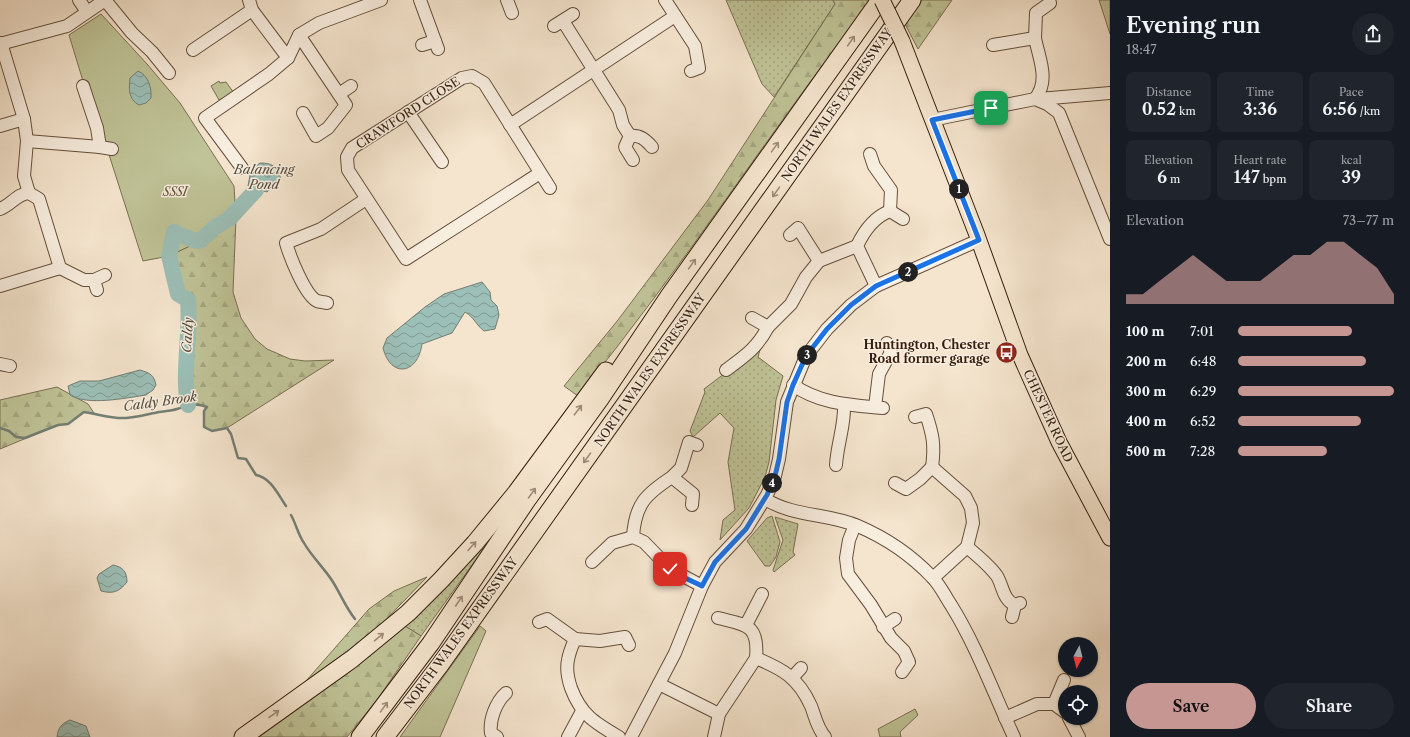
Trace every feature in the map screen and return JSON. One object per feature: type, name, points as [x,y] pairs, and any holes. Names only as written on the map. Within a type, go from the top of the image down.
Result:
[{"type":"highway","name":"NORTH WALES EXPRESSWAY","points":[[360,737],[431,643],[527,500],[600,399],[669,296],[881,0]]},
{"type":"highway","name":"NORTH WALES EXPRESSWAY","points":[[385,737],[440,665],[912,0]]},
{"type":"highway","points":[[243,737],[352,659],[408,613],[441,580],[475,543],[516,493],[620,353],[669,296]]},
{"type":"highway","points":[[389,737],[440,665]]},
{"type":"main road","name":"CHESTER ROAD","points":[[881,0],[902,41],[979,240],[1020,355],[1059,442],[1110,538]]},
{"type":"street","points":[[79,0],[87,12]]},
{"type":"street","points":[[29,193],[24,176],[27,141],[24,119],[1,44],[67,26],[105,0],[132,34],[152,52],[169,73]]},
{"type":"street","points":[[242,168],[205,118],[215,105],[269,74],[288,58],[299,35],[319,23],[381,0]]},
{"type":"street","points":[[420,0],[437,45],[422,45]]},
{"type":"street","points":[[507,0],[512,13]]},
{"type":"street","points":[[665,0],[695,46],[700,70]]},
{"type":"street","points":[[1035,99],[1042,90],[1044,78],[1035,38],[1036,13],[1050,3]]},
{"type":"street","points":[[193,50],[251,5],[288,58]]},
{"type":"street","points":[[510,125],[593,68],[675,16]]},
{"type":"street","points":[[563,20],[619,110],[623,125],[630,136]]},
{"type":"street","points":[[299,35],[346,105],[328,128],[316,136],[303,113]]},
{"type":"street","points":[[993,45],[1035,38]]},
{"type":"street","name":"CRAWFORD CLOSE","points":[[540,173],[407,264],[348,170],[347,157],[352,148],[462,78],[472,76],[484,83],[550,188]]},
{"type":"street","points":[[84,86],[97,128],[100,147]]},
{"type":"street","points":[[339,94],[351,86]]},
{"type":"street","points":[[932,120],[1035,99],[1110,93]]},
{"type":"street","points":[[1035,99],[1047,104],[1060,113],[1110,239]]},
{"type":"street","points":[[408,112],[442,162]]},
{"type":"street","points":[[0,126],[24,119]]},
{"type":"street","points":[[630,136],[638,135],[646,140],[652,147]]},
{"type":"street","points":[[630,136],[625,147],[633,160]]},
{"type":"street","points":[[27,141],[112,148]]},
{"type":"street","points":[[870,154],[869,167],[891,190],[890,212]]},
{"type":"street","points":[[0,209],[8,206],[24,193],[29,193],[39,199],[60,268]]},
{"type":"street","points":[[318,305],[297,272],[282,243],[321,229],[366,199]]},
{"type":"street","points":[[890,212],[903,219]]},
{"type":"street","points":[[726,370],[750,353],[761,340],[768,327],[791,304],[806,277],[819,261],[857,246],[865,230],[878,218],[890,212]]},
{"type":"street","points":[[796,228],[819,261]]},
{"type":"street","points":[[631,737],[675,653],[702,586],[715,562],[746,529],[765,499],[775,476],[787,402],[806,356],[827,329],[851,305],[876,286],[979,240]]},
{"type":"street","points":[[857,246],[876,286]]},
{"type":"street","points":[[0,286],[60,268],[95,285],[105,275]]},
{"type":"street","points":[[752,318],[768,327]]},
{"type":"street","points":[[793,385],[803,392],[824,400],[879,408],[879,374],[893,350]]},
{"type":"street","points":[[837,466],[837,450],[844,416],[844,404]]},
{"type":"street","points":[[904,489],[920,479],[932,467],[934,438],[923,413]]},
{"type":"street","points":[[633,537],[633,524],[642,501],[655,488],[672,477],[681,468],[691,440]]},
{"type":"street","points":[[932,467],[965,496],[971,508],[974,523],[967,547],[933,578]]},
{"type":"street","points":[[672,477],[695,497]]},
{"type":"street","points":[[765,499],[777,506],[800,514],[828,517],[855,525],[879,535],[902,551],[933,578],[967,630],[987,672],[1014,737]]},
{"type":"street","points":[[855,525],[849,540],[846,558],[848,574],[891,638],[914,662],[902,672]]},
{"type":"street","points":[[600,559],[612,544],[633,537],[644,542],[664,564],[679,575],[702,586]]},
{"type":"street","points":[[967,547],[983,560],[997,577],[1005,596],[1010,603],[1017,604],[1012,617]]},
{"type":"street","points":[[746,625],[762,594]]},
{"type":"street","points":[[544,618],[575,639],[600,641],[627,638]]},
{"type":"street","points":[[714,737],[718,714],[756,658],[757,644],[753,632],[746,625],[718,618]]},
{"type":"street","points":[[884,627],[895,619]]},
{"type":"street","points":[[575,639],[568,660],[567,671],[575,699],[582,712],[598,725],[619,737]]},
{"type":"street","points":[[756,658],[782,669],[792,678],[806,698],[817,724],[825,737]]},
{"type":"street","points":[[792,678],[801,668]]},
{"type":"street","points":[[1054,704],[1064,680]]},
{"type":"street","points":[[659,684],[718,714]]},
{"type":"street","points":[[490,734],[496,705],[499,699],[507,693]]},
{"type":"street","points":[[1005,718],[1037,704],[1054,704],[1058,707]]},
{"type":"street","points":[[568,737],[582,712]]},
{"type":"street","points":[[1073,725],[1079,737]]},
{"type":"green space","points":[[726,0],[833,0],[835,4],[774,97],[762,84]]},
{"type":"green space","points":[[833,0],[869,0],[870,2],[797,100],[690,250],[578,396],[564,386],[618,320],[708,200],[835,4]]},
{"type":"green space","points":[[922,0],[952,0],[918,49],[905,24]]},
{"type":"green space","points":[[1099,0],[1110,0],[1110,34]]},
{"type":"green space","name":"SSSI","points":[[101,14],[147,64],[180,103],[234,186],[236,218],[230,215],[196,243],[169,256],[143,261],[88,89],[90,85],[88,81],[83,81],[69,35]]},
{"type":"green space","points":[[219,81],[220,83],[226,82],[234,93],[219,100],[211,86]]},
{"type":"green space","points":[[236,218],[233,292],[241,318],[255,339],[267,349],[290,359],[305,361],[334,360],[227,428],[212,431],[204,427],[204,411],[206,407],[199,404],[188,405],[185,388],[186,335],[190,321],[188,300],[178,294],[169,256],[196,243]]},
{"type":"green space","points":[[761,346],[758,357],[783,376],[776,400],[769,462],[765,477],[749,508],[720,540],[723,520],[735,510],[728,462],[734,428],[720,413],[693,437],[690,431],[705,392],[704,389]]},
{"type":"green space","points":[[57,387],[88,404],[94,413],[84,412],[68,424],[58,425],[0,449],[0,400]]},
{"type":"green space","points":[[510,512],[421,636],[405,626]]},
{"type":"green space","points":[[772,516],[780,542],[776,557],[770,566],[765,566],[747,541],[767,518]]},
{"type":"green space","points":[[775,517],[798,524],[793,552],[795,555],[774,572],[773,570],[783,540]]},
{"type":"green space","points":[[427,577],[375,631],[306,681],[369,609],[394,591]]},
{"type":"green space","points":[[405,626],[421,636],[377,700],[347,737],[259,737],[344,676]]},
{"type":"green space","points":[[480,626],[486,631],[440,737],[400,737]]},
{"type":"green space","points":[[915,709],[918,715],[900,732],[901,737],[880,737],[878,729]]},
{"type":"water","points":[[138,71],[147,79],[151,94],[151,98],[146,103],[139,105],[135,103],[130,93],[130,78]]},
{"type":"water","name":"Balancing Pond","points":[[260,163],[274,166],[281,179],[267,192],[248,186],[251,170]]},
{"type":"water","points":[[482,282],[490,292],[491,300],[497,306],[499,315],[495,329],[484,331],[471,316],[465,312],[452,333],[422,344],[420,354],[410,367],[404,369],[392,365],[383,348],[387,338],[425,307],[444,294]]},
{"type":"water","points":[[140,370],[151,375],[156,385],[153,390],[146,395],[96,401],[77,398],[70,395],[68,386],[80,381],[99,381]]},
{"type":"water","points":[[113,565],[124,570],[127,582],[116,591],[101,591],[97,578],[99,574]]},
{"type":"water","points":[[70,720],[86,726],[90,737],[57,737],[60,727]]},
{"type":"waterway","name":"Caldy","points":[[188,405],[186,392],[189,313],[188,300],[178,294],[169,256],[174,232],[193,240],[200,241],[214,228],[230,218],[256,190]]},
{"type":"waterway","name":"Caldy Brook","points":[[0,428],[9,431],[16,437],[25,438],[58,425],[68,424],[84,412],[110,417],[126,418],[192,405],[207,407],[204,411],[204,427],[212,431],[227,428],[231,434],[238,458],[246,459],[256,475],[265,479],[277,491],[286,506]]},
{"type":"waterway","name":"Caldy Brook","points":[[291,515],[304,543],[330,577],[355,619]]},
{"type":"place","name":"Huntington, Chester Road former garage","points":[[1006,352]]},
{"type":"route","points":[[670,569],[702,586],[715,562],[746,529],[755,517],[775,476],[779,459],[787,402],[793,385],[806,356],[827,329],[851,305],[876,286],[979,240],[932,120],[991,108]]}]
